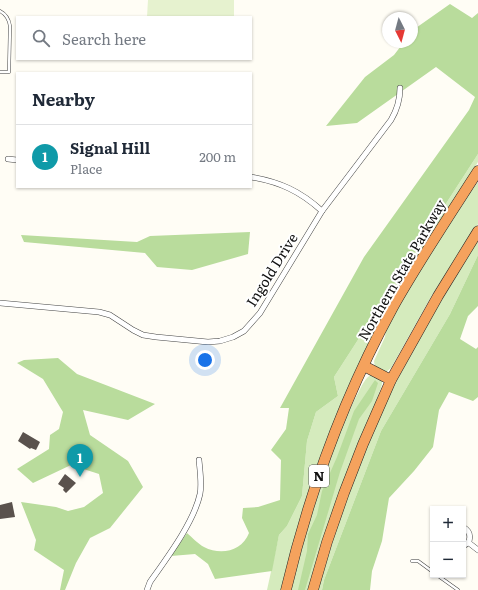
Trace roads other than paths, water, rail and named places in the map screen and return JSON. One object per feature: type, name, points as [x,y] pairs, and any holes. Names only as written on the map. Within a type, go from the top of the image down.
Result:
[{"type":"highway","name":"Northern State Parkway","points":[[286,590],[312,495],[339,424],[364,366],[397,301],[428,248],[478,171]]},
{"type":"highway","name":"N","points":[[313,590],[327,542],[342,500],[363,444],[391,380],[438,296],[478,231]]},
{"type":"highway","points":[[364,366],[391,380]]},
{"type":"street","name":"Ingold Drive","points":[[0,303],[99,312],[114,317],[133,330],[144,335],[208,342],[220,341],[233,337],[244,331],[260,314],[322,211],[391,120],[400,99],[400,88]]},
{"type":"street","points":[[8,159],[16,160]]},
{"type":"street","points":[[252,177],[282,185],[298,192],[322,211]]},
{"type":"street","points":[[147,590],[150,582],[180,536],[196,505],[200,492],[199,460]]},
{"type":"street","points":[[466,528],[470,534],[468,543],[478,550]]},
{"type":"lane","points":[[0,11],[4,13],[9,20],[10,26],[9,72],[0,72]]},
{"type":"lane","points":[[412,561],[418,561],[430,570]]},
{"type":"lane","points":[[441,578],[458,590]]},
{"type":"place","name":"Signal Hill","points":[[80,477]]}]
